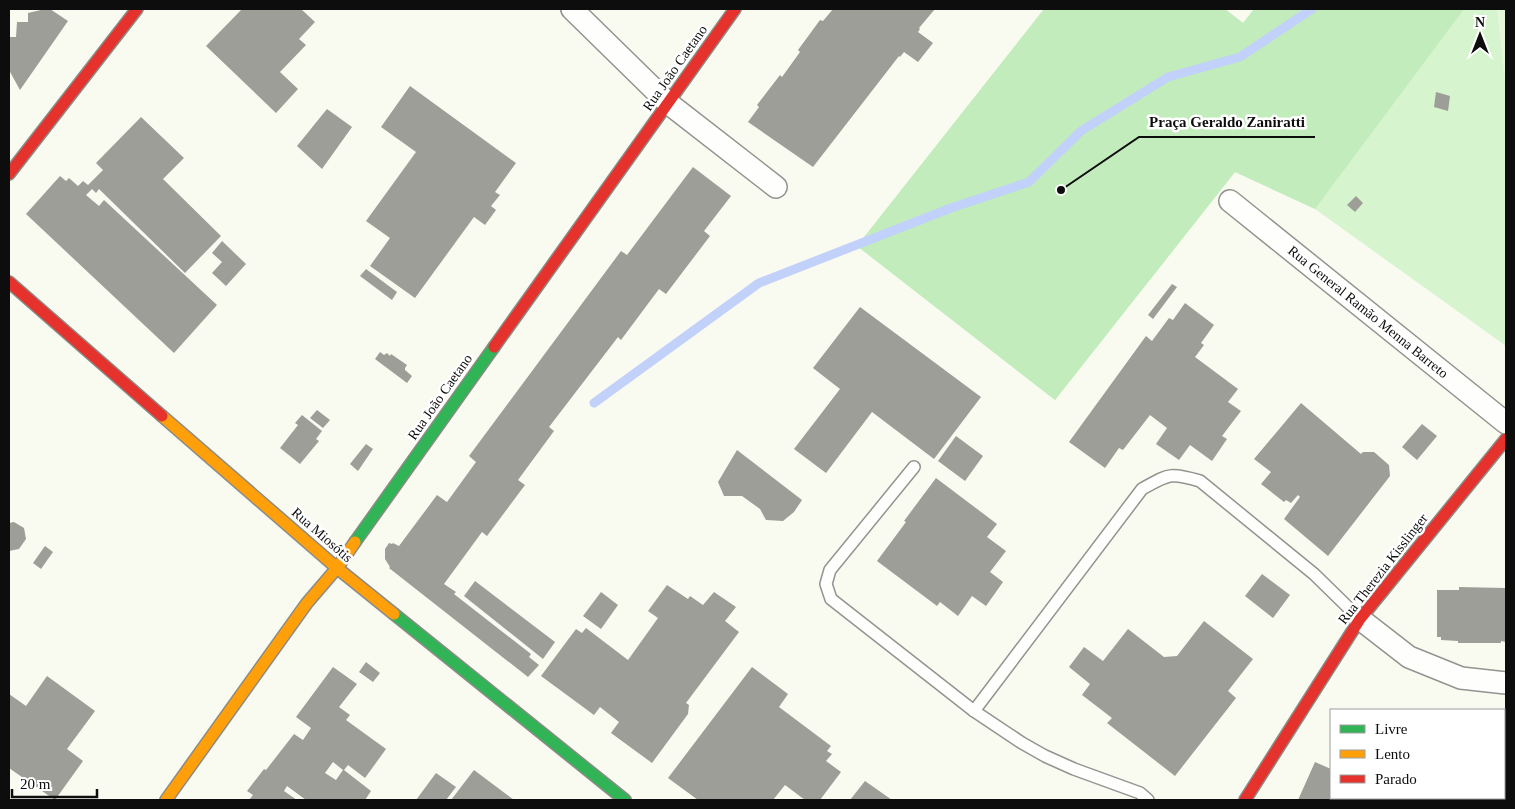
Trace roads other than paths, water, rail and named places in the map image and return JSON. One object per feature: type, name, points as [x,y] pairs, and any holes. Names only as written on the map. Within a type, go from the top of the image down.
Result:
[{"type":"street","points":[[9,174],[137,9]]},
{"type":"street","points":[[572,9],[668,103],[776,187]]},
{"type":"street","name":"Rua João Caetano","points":[[166,800],[308,603],[337,568],[735,9]]},
{"type":"street","name":"Rua General Ramão Menna Barreto","points":[[1230,201],[1506,424]]},
{"type":"street","name":"Rua Miosótis","points":[[9,282],[337,568],[625,800]]},
{"type":"street","name":"Rua Therezia Kisslinger","points":[[1245,800],[1360,619],[1506,439]]},
{"type":"street","points":[[1360,619],[1409,656],[1461,678],[1506,683]]},
{"type":"lane","points":[[914,467],[830,570],[826,584],[831,599],[974,711],[1022,743],[1074,769],[1140,793],[1148,800]]},
{"type":"lane","points":[[974,711],[1142,489],[1164,477],[1178,475],[1200,481],[1314,574],[1360,619]]},
{"type":"waterway","points":[[594,403],[759,283],[951,208],[1029,182],[1081,131],[1168,77],[1240,57],[1312,9]]},
{"type":"place","name":"Praça Geraldo Zaniratti","points":[[1061,190]]}]
